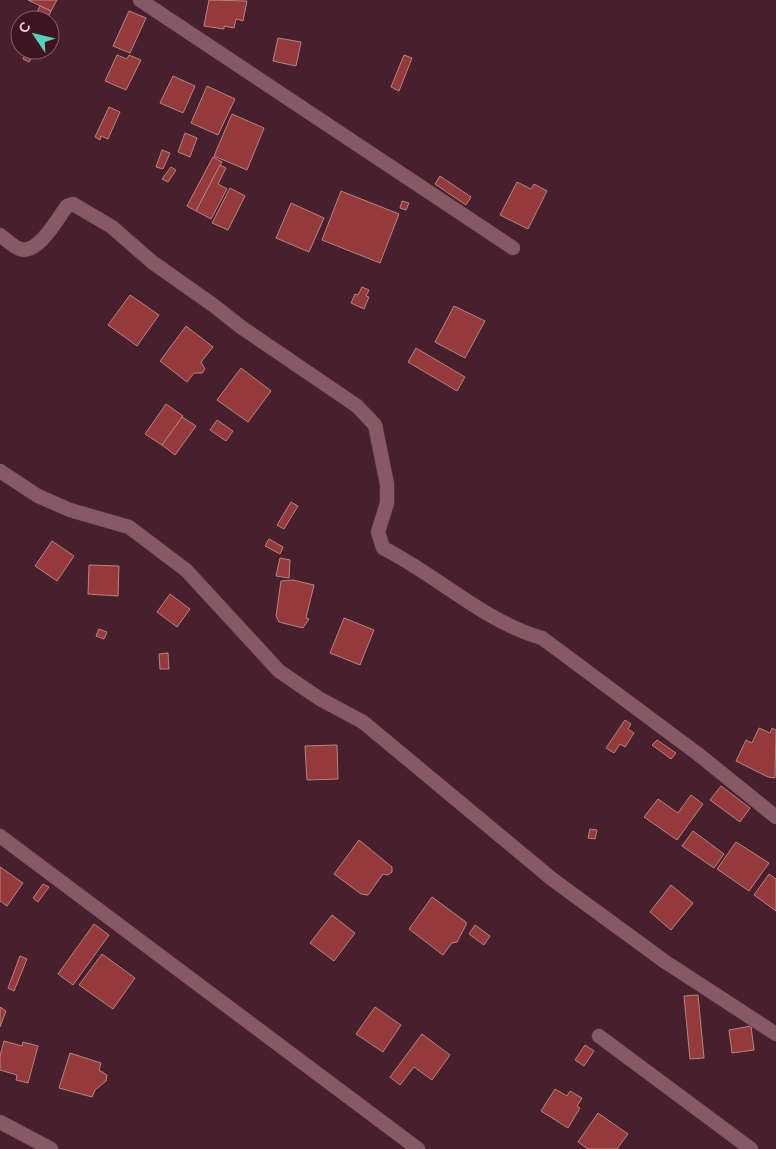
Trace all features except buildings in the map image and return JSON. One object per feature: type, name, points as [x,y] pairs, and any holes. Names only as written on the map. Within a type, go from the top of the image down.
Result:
[{"type":"street","points":[[140,0],[513,248]]},
{"type":"street","points":[[0,235],[19,249],[29,250],[40,243],[68,206],[73,204],[112,226],[152,262],[241,327],[357,406],[375,425],[381,446],[387,484],[387,503],[378,532],[383,548],[404,558],[491,616],[521,632],[542,638],[698,754],[776,817]]},
{"type":"street","points":[[0,471],[38,496],[70,510],[129,527],[186,570],[279,671],[362,722],[552,879],[664,961],[776,1034]]},
{"type":"street","points":[[0,836],[418,1149]]},
{"type":"street","points":[[599,1036],[751,1149]]},
{"type":"street","points":[[0,1122],[51,1149]]}]
